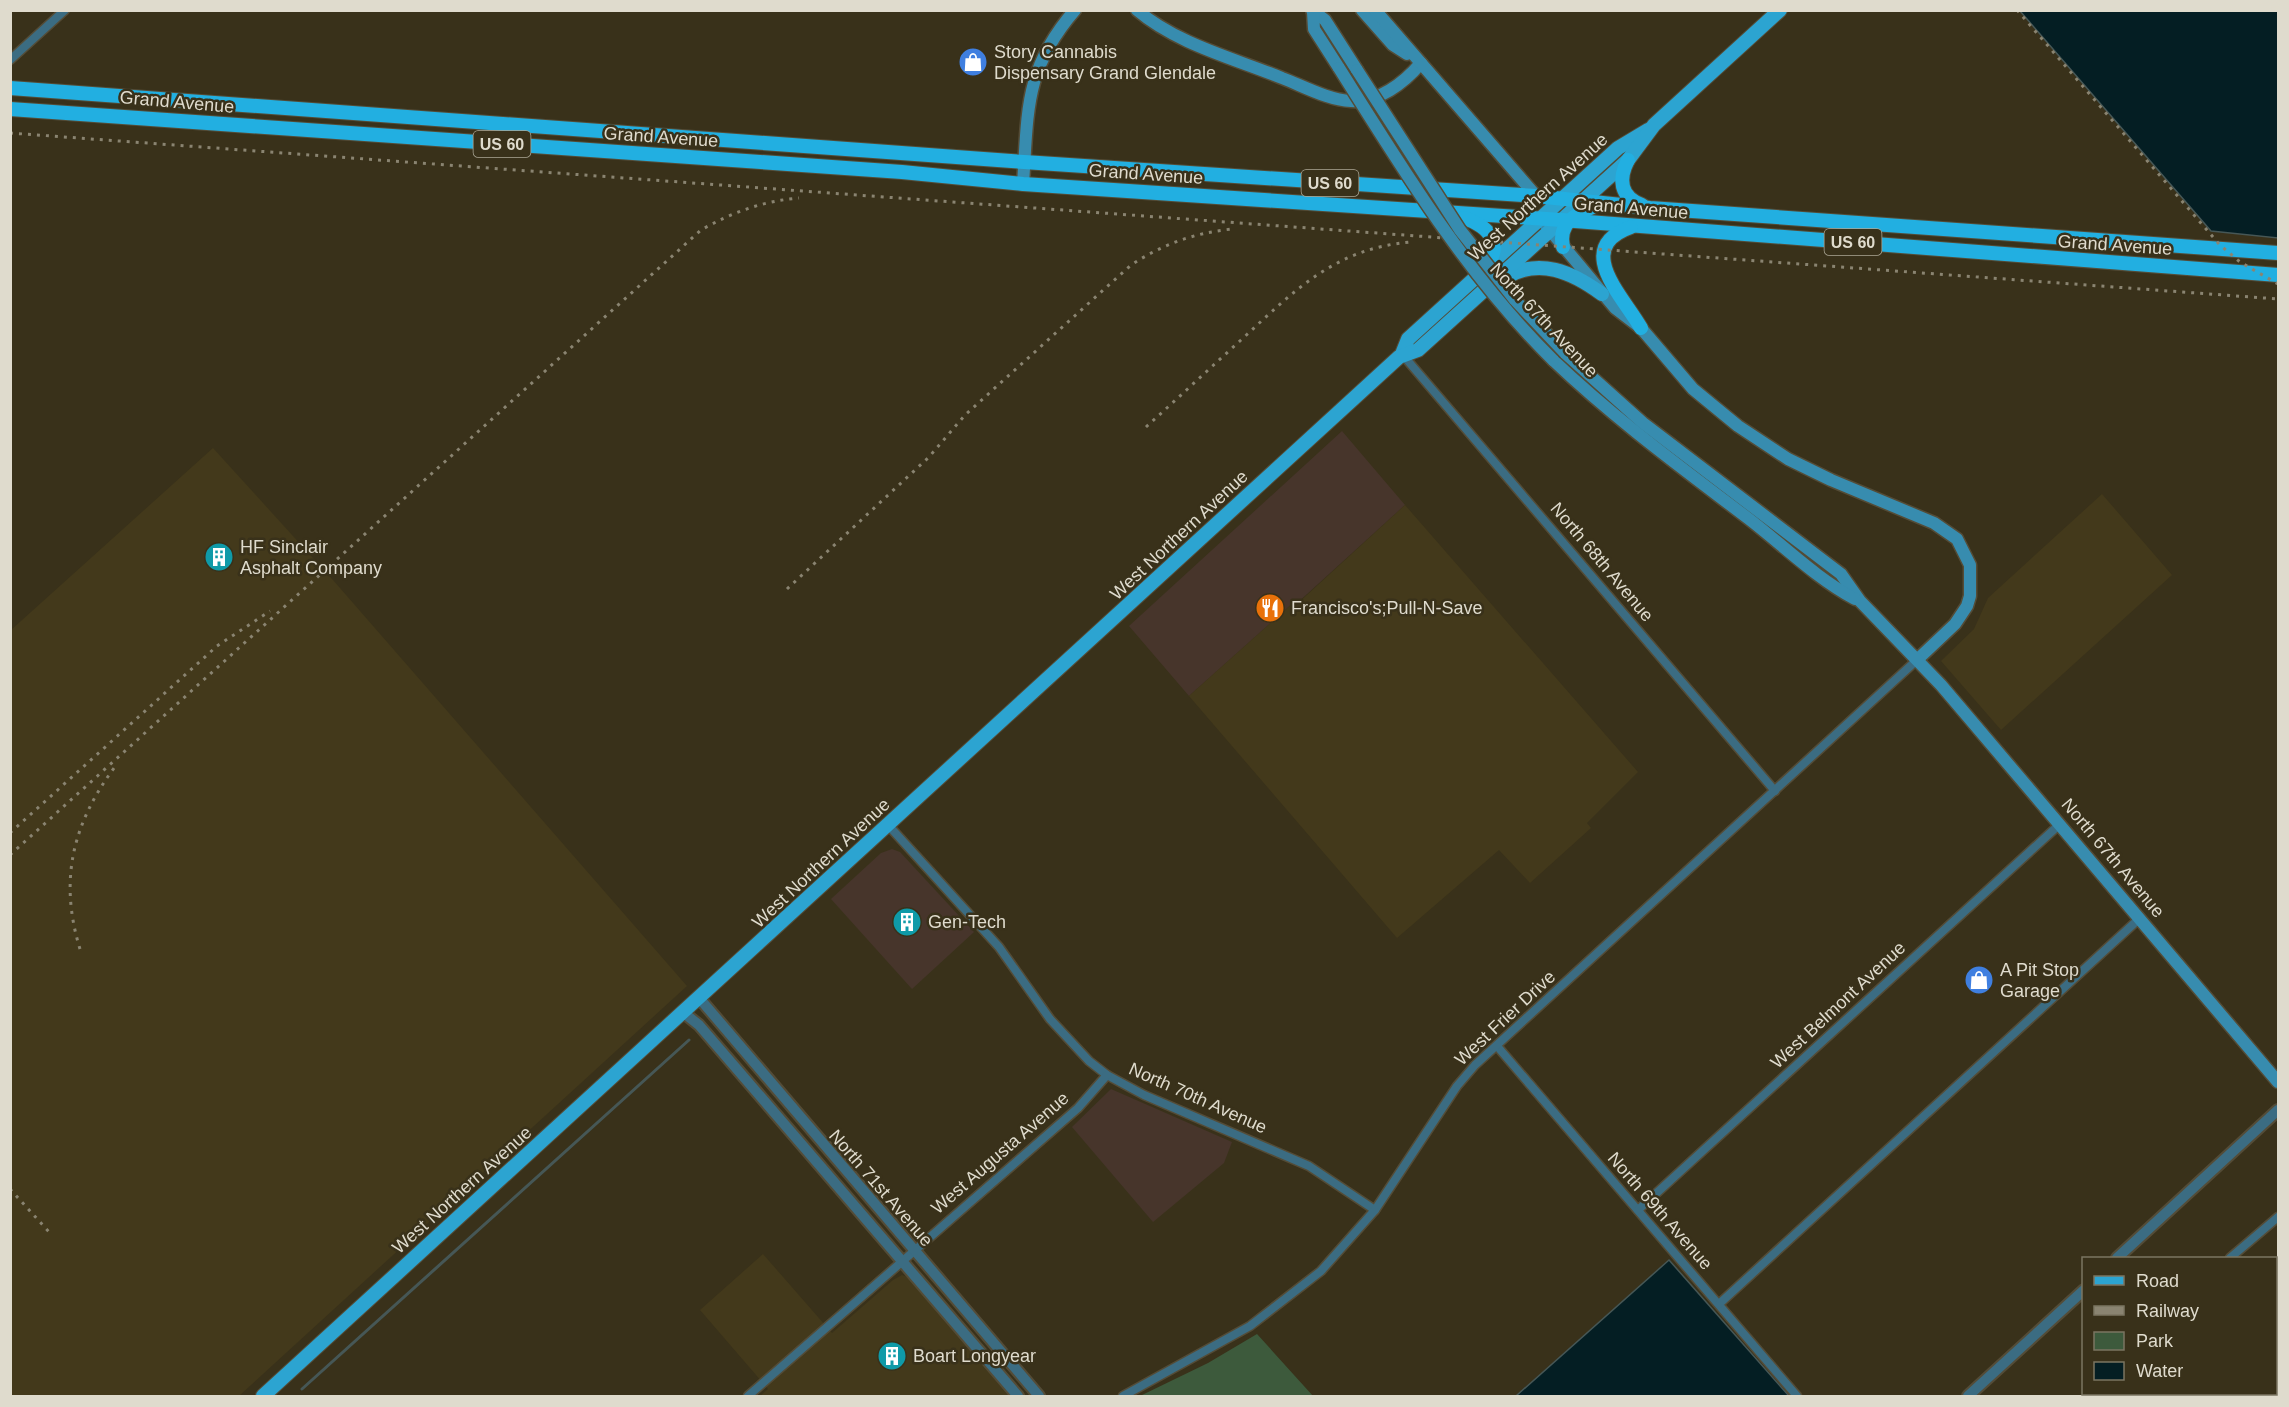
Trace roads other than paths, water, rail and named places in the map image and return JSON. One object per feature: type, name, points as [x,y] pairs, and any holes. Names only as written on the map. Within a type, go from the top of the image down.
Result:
[{"type":"highway","name":"Grand Avenue","points":[[10,88],[1024,162],[1536,196],[1650,208],[2278,254]]},
{"type":"highway","name":"Grand Avenue","points":[[10,109],[751,162],[1023,184],[1565,220],[2278,275]]},
{"type":"highway","points":[[300,129],[302,109]]},
{"type":"highway","points":[[751,162],[752,142]]},
{"type":"highway","points":[[1628,160],[1620,176],[1623,190],[1637,203],[1650,208]]},
{"type":"highway","points":[[1563,247],[1560,236],[1565,220],[1601,203]]},
{"type":"highway","points":[[1435,212],[1471,220],[1487,231],[1494,247],[1492,260],[1484,270]]},
{"type":"highway","points":[[1634,227],[1609,240],[1604,250],[1603,263],[1608,278],[1641,328]]},
{"type":"highway","points":[[2211,270],[2213,249]]},
{"type":"highway","points":[[2261,274],[2263,252]]},
{"type":"main road","points":[[1023,184],[1028,106],[1038,64],[1048,45],[1075,10]]},
{"type":"main road","points":[[1137,10],[1166,31],[1325,95],[1350,102],[1364,101],[1386,92],[1421,63]]},
{"type":"main road","points":[[1362,10],[1393,45],[1421,63]]},
{"type":"main road","points":[[1375,10],[1536,196],[1541,228],[1535,244]]},
{"type":"main road","name":"West Northern Avenue","points":[[266,1395],[1402,354],[1408,339],[1618,148],[1654,125],[1780,10]]},
{"type":"main road","name":"North 67th Avenue","points":[[1312,11],[1314,28],[1426,206],[1461,255],[1553,360],[1652,447],[1792,553],[1831,586],[1860,601]]},
{"type":"main road","name":"North 67th Avenue","points":[[1312,11],[1325,20],[1460,230],[1515,300],[1565,353],[1643,423],[1840,574],[1860,601],[1918,659],[2278,1082]]},
{"type":"main road","name":"West Northern Avenue","points":[[1402,354],[1418,350],[1535,244],[1565,220],[1582,201],[1628,160],[1654,125]]},
{"type":"main road","points":[[1540,219],[1602,294]]},
{"type":"main road","points":[[1478,296],[1518,271],[1539,267],[1570,274],[1602,294],[1641,328],[1708,403],[1770,450],[1831,480],[1934,523],[1957,539],[1970,565],[1971,596],[1955,624],[1918,659]]},
{"type":"street","points":[[10,60],[65,10]]},
{"type":"street","name":"North 68th Avenue","points":[[1402,354],[1776,791]]},
{"type":"street","name":"West Frier Drive","points":[[1123,1396],[1231,1338],[1273,1310],[1321,1271],[1375,1210],[1457,1086],[1475,1065],[1918,659]]},
{"type":"street","name":"West Belmont Avenue","points":[[1638,1210],[2060,824]]},
{"type":"street","name":"North 70th Avenue","points":[[889,826],[999,946],[1068,1040],[1107,1075],[1144,1095],[1309,1166],[1375,1210]]},
{"type":"street","points":[[1719,1305],[2140,918]]},
{"type":"street","name":"North 71st Avenue","points":[[700,999],[1040,1396]]},
{"type":"street","name":"North 71st Avenue","points":[[684,1013],[699,1025],[1018,1396]]},
{"type":"street","name":"North 69th Avenue","points":[[1497,1046],[1797,1396]]},
{"type":"street","name":"West Augusta Avenue","points":[[748,1396],[1076,1110],[1107,1075]]},
{"type":"street","points":[[2118,1257],[2278,1110]]},
{"type":"street","points":[[2231,1257],[2278,1217]]},
{"type":"street","points":[[1968,1396],[2082,1292]]},
{"type":"street","points":[[996,1371],[1009,1360]]},
{"type":"water","points":[[2020,11],[2278,11],[2278,238],[2211,231]]},
{"type":"water","points":[[1669,1260],[1789,1396],[1516,1396]]},
{"type":"waterway","points":[[302,1389],[689,1040]]},
{"type":"railway","points":[[2017,10],[2219,244],[2240,262],[2278,284]]},
{"type":"railway","points":[[10,133],[2278,299]]},
{"type":"railway","points":[[10,855],[701,230],[748,208],[799,198]]},
{"type":"railway","points":[[787,589],[929,457],[965,415],[1131,265],[1179,241],[1205,233],[1232,229]]},
{"type":"railway","points":[[1146,427],[1279,305],[1317,275],[1360,253],[1411,242]]},
{"type":"railway","points":[[10,833],[217,646],[270,611]]},
{"type":"railway","points":[[80,949],[71,900],[70,877],[73,854],[88,811],[114,768]]},
{"type":"railway","points":[[10,1189],[50,1233]]},
{"type":"place","name":"Story Cannabis Dispensary Grand Glendale","points":[[973,62]]},
{"type":"place","name":"HF Sinclair Asphalt Company","points":[[219,557]]},
{"type":"place","name":"Francisco's;Pull-N-Save","points":[[1270,608]]},
{"type":"place","name":"Gen-Tech","points":[[907,922]]},
{"type":"place","name":"A Pit Stop Garage","points":[[1979,980]]},
{"type":"place","name":"Boart Longyear","points":[[892,1356]]}]
